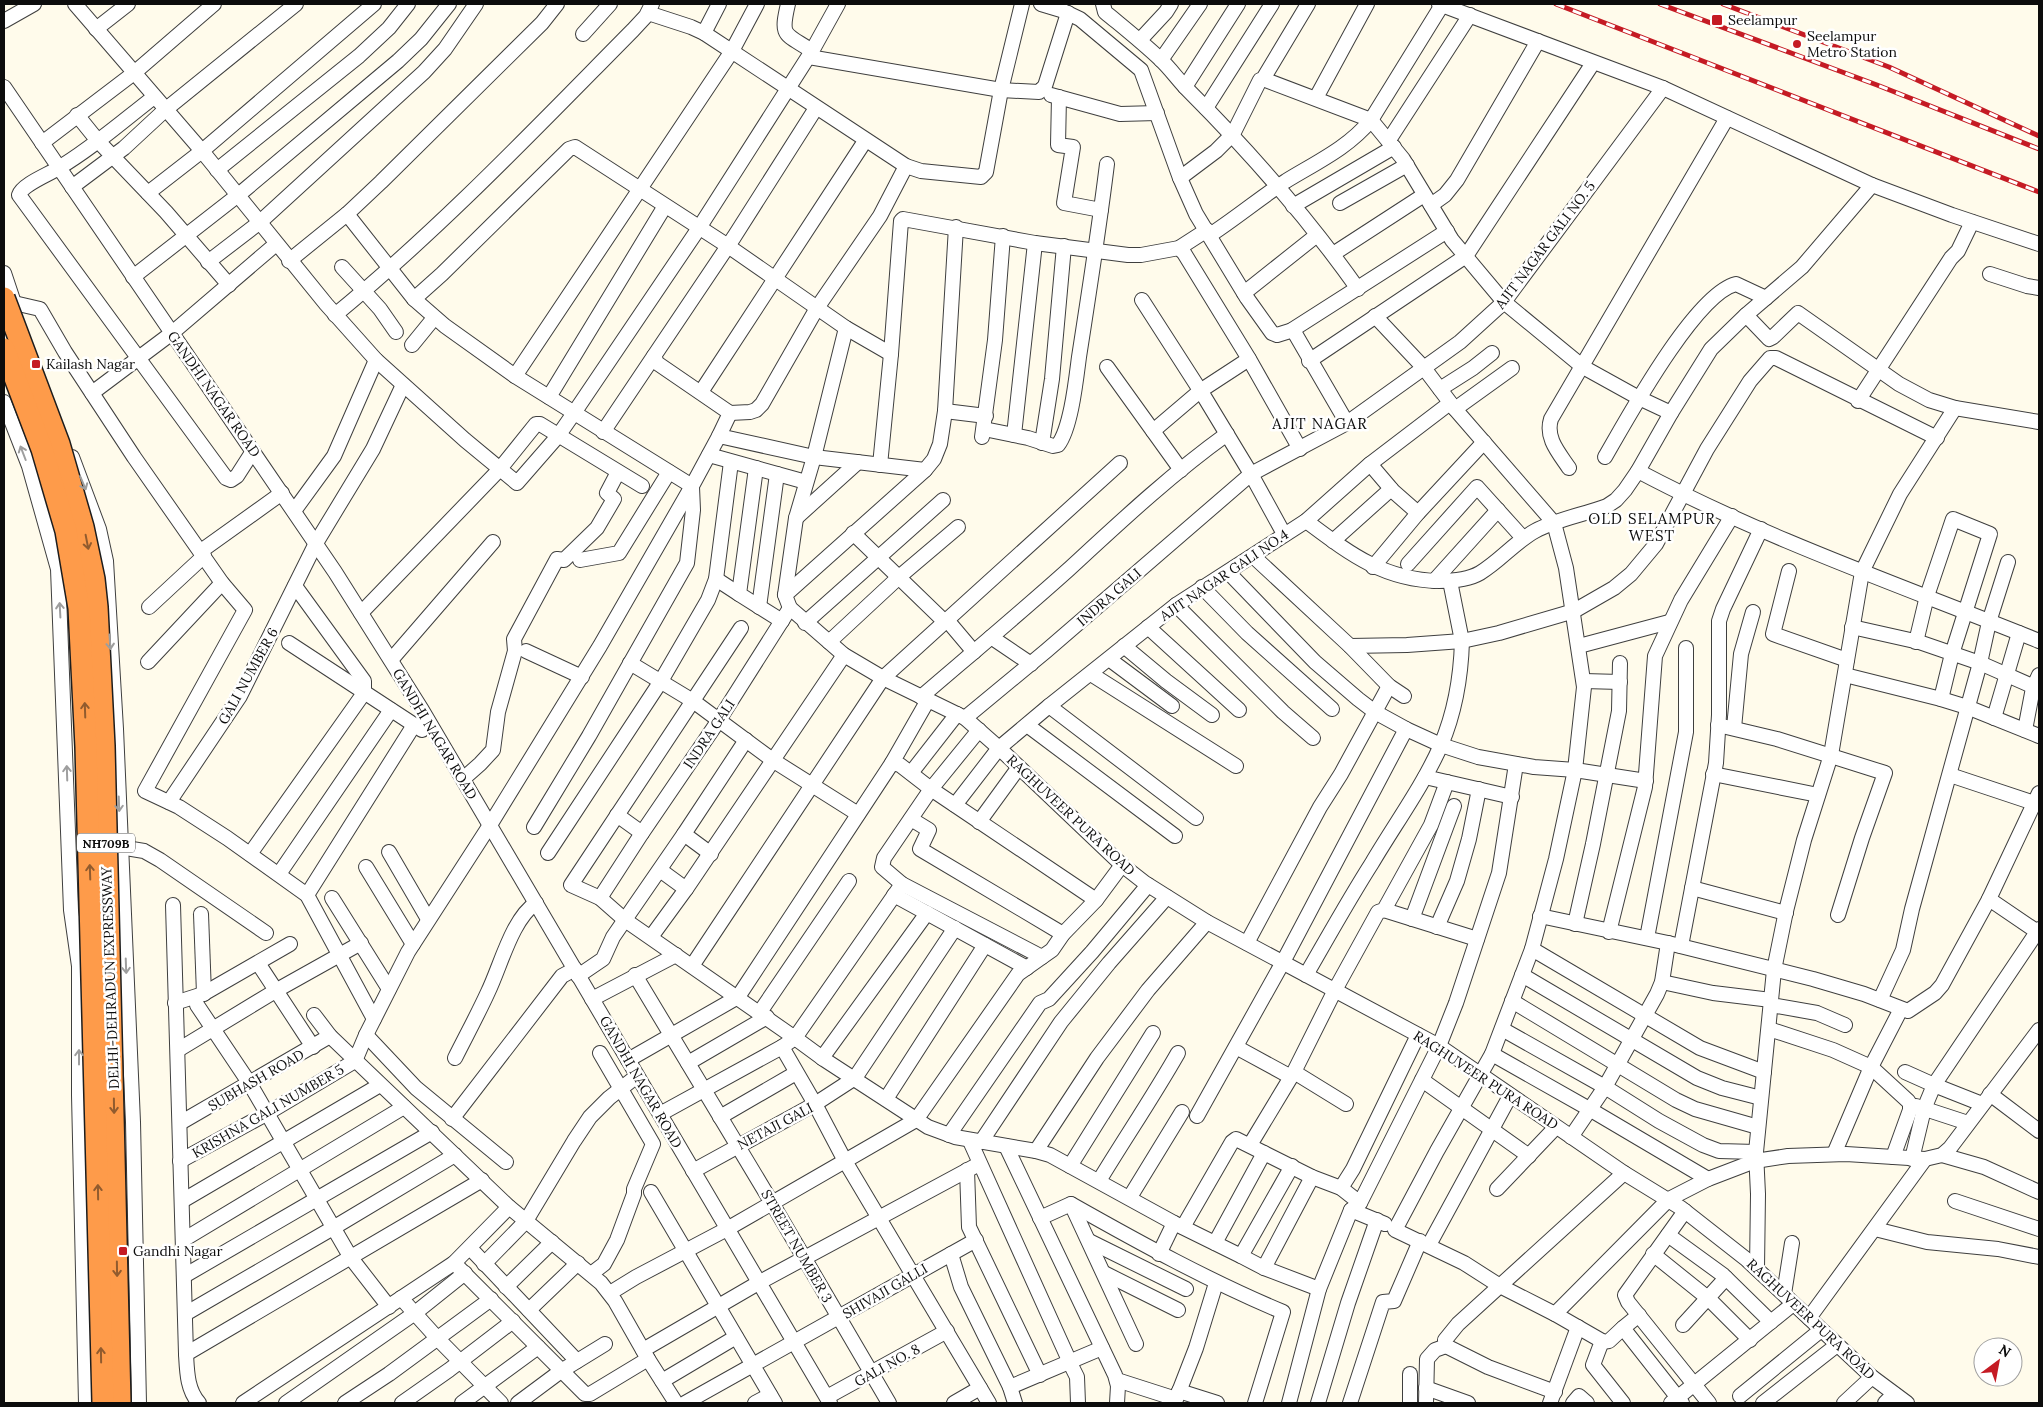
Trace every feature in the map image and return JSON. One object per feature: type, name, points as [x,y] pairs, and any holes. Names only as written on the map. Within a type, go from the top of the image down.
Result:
[{"type":"highway","name":"DELHI-DEHRADUN EXPRESSWAY","points":[[9,300],[59,444],[83,527],[94,579],[97,607],[104,746],[120,1403]]},
{"type":"highway","name":"DELHI-DEHRADUN EXPRESSWAY","points":[[4,349],[42,449],[66,531],[79,608],[86,737],[103,1403]]},
{"type":"street","points":[[4,21],[34,4]]},
{"type":"street","points":[[96,29],[128,4]]},
{"type":"street","points":[[42,143],[134,72],[214,4]]},
{"type":"street","points":[[72,187],[113,157],[166,110],[296,4]]},
{"type":"street","points":[[148,193],[202,151],[374,4]]},
{"type":"street","points":[[217,170],[359,56],[389,28],[408,4]]},
{"type":"street","points":[[133,277],[238,195],[398,61],[421,39],[449,4]]},
{"type":"street","points":[[208,262],[260,222],[431,66],[445,50],[476,4]]},
{"type":"street","points":[[289,261],[347,214],[542,23],[557,4]]},
{"type":"street","points":[[583,34],[610,4]]},
{"type":"street","points":[[704,34],[719,4]]},
{"type":"street","points":[[515,376],[732,51],[757,4]]},
{"type":"street","points":[[788,4],[783,24],[784,30],[810,54],[1000,90],[1041,92],[1120,114],[1157,113]]},
{"type":"street","points":[[80,6],[96,29],[202,151],[289,261],[376,360],[499,470],[517,483],[558,436],[699,228],[810,54],[838,4]]},
{"type":"street","points":[[335,315],[390,269],[485,180],[650,8],[691,27],[732,51],[865,141],[906,166],[921,171],[983,176],[986,172],[1000,90],[1022,4]]},
{"type":"street","points":[[1041,4],[1080,19],[1141,70],[1180,178],[1196,214],[1244,292],[1274,335],[1292,330],[1447,231]]},
{"type":"street","points":[[1103,4],[1105,12],[1140,40],[1161,60],[1185,87],[1233,134],[1279,186],[1358,289]]},
{"type":"street","points":[[1140,40],[1166,12],[1170,4]]},
{"type":"street","points":[[1161,60],[1200,4]]},
{"type":"street","points":[[1185,87],[1238,4]]},
{"type":"street","points":[[1206,108],[1272,4]]},
{"type":"street","points":[[1180,178],[1216,151],[1233,134],[1260,80],[1263,79],[1308,4]]},
{"type":"street","points":[[1316,98],[1367,4]]},
{"type":"street","points":[[880,216],[956,227],[1096,252],[1141,255],[1179,248],[1208,232],[1342,148],[1358,135],[1371,120],[1440,4],[1663,88],[1872,185],[1972,222],[2039,244]]},
{"type":"street","points":[[1041,92],[1045,86],[1068,13]]},
{"type":"street","points":[[1293,206],[1391,144],[1470,14]]},
{"type":"street","points":[[1333,254],[1428,200],[1445,195],[1457,180],[1538,41]]},
{"type":"street","points":[[1309,360],[1466,256],[1593,63]]},
{"type":"street","points":[[1263,79],[1371,120],[1407,165],[1447,231],[1504,302],[1583,366],[1639,398],[1671,413]]},
{"type":"street","name":"GANDHI NAGAR ROAD","points":[[4,87],[316,543],[391,660],[829,1400]]},
{"type":"street","name":"AJIT NAGAR GALI NO. 5","points":[[1251,474],[1347,422],[1460,342],[1504,302],[1663,88]]},
{"type":"street","points":[[154,97],[98,141],[59,168],[22,189],[19,195],[226,478],[231,480],[236,476],[253,451]]},
{"type":"street","points":[[1059,97],[1058,145],[1073,148],[1064,203],[1101,210]]},
{"type":"street","points":[[603,432],[728,246],[816,108]]},
{"type":"street","points":[[77,115],[98,141],[148,193],[229,284]]},
{"type":"street","points":[[1569,468],[1550,439],[1549,425],[1728,118]]},
{"type":"street","points":[[701,392],[776,280],[865,141]]},
{"type":"street","points":[[414,299],[572,148],[578,148],[728,246],[846,328],[891,354]]},
{"type":"street","points":[[945,411],[984,427],[1053,446],[1058,445],[1068,418],[1096,252],[1107,164]]},
{"type":"street","points":[[1340,202],[1407,165]]},
{"type":"street","points":[[654,356],[658,363],[730,413],[756,410],[762,404],[818,308],[880,216],[906,166]]},
{"type":"street","points":[[1306,521],[1350,554],[1373,567],[1401,577],[1450,581],[1478,574],[1523,538],[1554,523],[1607,506],[1625,490],[1638,471],[1711,349],[1746,315],[1802,267],[1872,185]]},
{"type":"street","points":[[549,397],[665,206]]},
{"type":"street","points":[[347,214],[414,299],[434,318],[515,376],[692,486]]},
{"type":"street","points":[[880,465],[901,222],[905,219]]},
{"type":"street","points":[[1858,401],[1951,258],[1958,252],[1972,222]]},
{"type":"street","points":[[787,603],[853,533],[924,470],[934,458],[940,444],[945,411],[956,227]]},
{"type":"street","points":[[1244,292],[1317,235]]},
{"type":"street","points":[[984,427],[995,340],[1003,236]]},
{"type":"street","points":[[1014,435],[1035,242]]},
{"type":"street","points":[[92,393],[172,333],[276,244]]},
{"type":"street","points":[[1042,443],[1052,379],[1064,246]]},
{"type":"street","points":[[1179,248],[1184,252],[1249,359],[1300,449]]},
{"type":"street","points":[[342,267],[380,310],[396,332]]},
{"type":"street","points":[[4,274],[9,300],[86,490],[99,530],[106,561],[116,729],[133,1122],[139,1403]]},
{"type":"street","points":[[1990,274],[2039,288]]},
{"type":"street","points":[[1605,458],[1639,398],[1679,338],[1715,295],[1722,289],[1736,284],[1766,298]]},
{"type":"street","points":[[9,300],[40,308],[65,352],[134,457],[222,583],[246,610],[145,789],[147,792],[169,802],[250,854],[307,895],[374,1019]]},
{"type":"street","points":[[1142,300],[1227,434],[1284,534]]},
{"type":"street","points":[[1746,315],[1769,339],[1798,313],[1877,370],[1929,400],[1955,408],[2039,422]]},
{"type":"street","points":[[1375,316],[1424,368],[1452,406],[1554,523],[1566,568],[1584,681],[1584,703],[1575,770],[1556,859],[1532,950],[1482,1075],[1437,1151],[1395,1230]]},
{"type":"street","points":[[412,345],[434,318]]},
{"type":"street","points":[[846,328],[814,457],[796,518],[787,603],[805,623],[844,655],[883,678],[961,716],[999,748]]},
{"type":"street","points":[[1292,330],[1347,422]]},
{"type":"street","points":[[1440,389],[1473,368],[1492,352]]},
{"type":"street","points":[[1350,646],[1407,645],[1462,641],[1499,633],[1574,611],[1614,588],[1631,574],[1656,544],[1707,448],[1750,381],[1770,358],[1776,358],[1858,401],[1937,438]]},
{"type":"street","points":[[1153,431],[1200,391],[1249,359]]},
{"type":"street","points":[[294,511],[334,456],[376,360]]},
{"type":"street","points":[[1107,367],[1181,470]]},
{"type":"street","name":"AJIT NAGAR GALI NO.4","points":[[955,806],[999,748],[1148,627],[1202,587],[1306,521],[1370,464],[1452,406],[1512,368]]},
{"type":"street","name":"GALI NUMBER 6","points":[[169,802],[240,696],[316,543],[373,450],[404,385]]},
{"type":"street","points":[[4,402],[29,466],[58,569],[71,910],[80,966],[79,1095],[86,1403]]},
{"type":"street","points":[[1757,1268],[1758,1194],[1756,1156],[1774,970],[1804,840],[1831,755],[1862,572],[1900,494],[1955,408]]},
{"type":"street","points":[[355,1060],[413,944],[490,825],[582,676],[692,486],[730,413]]},
{"type":"street","points":[[361,613],[499,470],[536,424],[540,424],[642,486]]},
{"type":"street","points":[[628,1060],[738,996],[892,763],[925,698],[974,652],[1181,470],[1227,434]]},
{"type":"street","points":[[719,436],[814,457],[924,470]]},
{"type":"street","points":[[1373,567],[1418,513],[1484,442]]},
{"type":"street","points":[[709,455],[806,482]]},
{"type":"street","points":[[548,854],[661,681],[708,600],[716,579],[731,462]]},
{"type":"street","points":[[796,518],[858,462]]},
{"type":"street","points":[[692,966],[883,678],[1032,546],[1120,463]]},
{"type":"street","points":[[1370,464],[1391,489],[1418,513]]},
{"type":"street","points":[[739,594],[756,468]]},
{"type":"street","points":[[1638,471],[1682,494],[1862,572],[2039,641]]},
{"type":"street","points":[[463,779],[493,750],[498,712],[515,651],[514,639],[558,558],[564,560],[597,528],[614,499],[606,494],[618,472]]},
{"type":"street","points":[[580,560],[619,553],[669,472]]},
{"type":"street","points":[[759,607],[777,474]]},
{"type":"street","name":"INDRA GALI","points":[[911,773],[961,716],[1031,664],[1251,474]]},
{"type":"street","points":[[534,827],[589,736],[687,563],[693,510],[692,486]]},
{"type":"street","points":[[1408,564],[1477,487],[1523,538]]},
{"type":"street","points":[[1333,541],[1391,489]]},
{"type":"street","points":[[149,607],[202,554],[282,493]]},
{"type":"street","points":[[805,623],[943,500]]},
{"type":"street","points":[[1434,581],[1498,510]]},
{"type":"street","points":[[1609,932],[1640,814],[1646,781],[1653,668],[1657,650],[1670,622],[1732,516]]},
{"type":"street","points":[[1916,642],[1927,596],[1953,519],[1990,534],[1952,654],[1941,699]]},
{"type":"street","points":[[830,642],[900,577],[958,527]]},
{"type":"street","points":[[1571,1137],[1606,1087],[1631,1039],[1645,1017],[1662,982],[1675,944],[1692,888],[1713,774],[1718,725],[1719,621],[1761,529]]},
{"type":"street","points":[[853,533],[946,621],[974,652]]},
{"type":"street","points":[[391,660],[493,542]]},
{"type":"street","points":[[1253,556],[1350,646],[1389,686],[1404,696]]},
{"type":"street","points":[[1880,1000],[1903,950],[1912,908],[1980,664],[1989,622],[2008,562]]},
{"type":"street","points":[[1789,571],[1773,634],[1847,660]]},
{"type":"street","points":[[1228,572],[1315,662],[1375,712],[1406,729],[1441,745],[1478,757],[1516,764],[1575,770],[1646,781]]},
{"type":"street","points":[[716,579],[782,621]]},
{"type":"street","points":[[1306,974],[1425,777],[1441,745],[1457,692],[1462,641],[1450,581]]},
{"type":"street","points":[[148,662],[222,583]]},
{"type":"street","points":[[250,854],[364,693],[364,681],[295,586]]},
{"type":"street","points":[[1202,587],[1247,633],[1332,709]]},
{"type":"street","name":"INDRA GALI","points":[[600,898],[719,720],[782,621],[787,603]]},
{"type":"street","points":[[1176,605],[1283,712],[1313,738]]},
{"type":"street","points":[[1734,728],[1741,654],[1754,612]]},
{"type":"street","points":[[1579,646],[1670,622]]},
{"type":"street","points":[[1148,627],[1239,710]]},
{"type":"street","points":[[1852,627],[1916,642],[2006,675],[2037,684],[2025,730]]},
{"type":"street","points":[[741,628],[571,885],[600,898],[624,920],[738,996],[822,1058],[928,1127],[949,1135],[1036,1150],[1050,1155],[1215,1244],[1264,1268],[1319,1290]]},
{"type":"street","points":[[1994,718],[2019,633]]},
{"type":"street","points":[[991,637],[1031,664]]},
{"type":"street","points":[[289,643],[364,693],[440,740]]},
{"type":"street","points":[[1124,646],[1166,681],[1212,715]]},
{"type":"street","points":[[1647,938],[1686,732],[1686,648]]},
{"type":"street","points":[[526,650],[582,676]]},
{"type":"street","points":[[650,937],[711,854],[844,655]]},
{"type":"street","points":[[1109,659],[1172,706]]},
{"type":"street","points":[[630,663],[693,701],[774,761],[858,814]]},
{"type":"street","points":[[1574,924],[1593,844],[1619,711],[1620,663]]},
{"type":"street","points":[[1091,674],[1236,766]]},
{"type":"street","points":[[1845,675],[1967,707],[2039,736]]},
{"type":"street","points":[[1584,681],[1620,682]]},
{"type":"street","points":[[1246,943],[1389,686]]},
{"type":"street","points":[[1049,706],[1196,818]]},
{"type":"street","points":[[279,874],[391,710]]},
{"type":"street","points":[[307,895],[414,725]]},
{"type":"street","points":[[1027,725],[1175,836]]},
{"type":"street","points":[[1718,725],[1777,739],[1885,773],[1838,915]]},
{"type":"street","points":[[1197,1116],[1283,962],[1406,729]]},
{"type":"street","points":[[979,730],[931,789],[884,858],[882,867],[898,890],[926,913],[1027,968]]},
{"type":"street","points":[[452,1118],[562,976],[576,972],[603,959],[624,920],[660,870],[746,740]]},
{"type":"street","name":"RAGHUVEER PURA ROAD","points":[[999,748],[1122,865],[1148,885],[1207,922],[1439,1046],[1624,1173],[1685,1211],[1757,1268],[1872,1377],[1889,1399],[1907,1403]]},
{"type":"street","points":[[892,763],[900,765],[955,806],[1096,900]]},
{"type":"street","points":[[1289,1403],[1319,1290],[1356,1206],[1439,1046],[1477,940],[1495,887],[1502,859],[1516,764]]},
{"type":"street","points":[[979,822],[1019,767]]},
{"type":"street","points":[[1713,774],[1818,794]]},
{"type":"street","points":[[1540,916],[1609,932],[1675,944],[1813,979],[1908,1011],[1935,993],[1942,985],[1989,899],[2037,798],[1950,775]]},
{"type":"street","points":[[1425,777],[1512,797]]},
{"type":"street","points":[[1384,910],[1431,825],[1447,782]]},
{"type":"street","points":[[1437,927],[1457,881],[1469,839],[1479,789]]},
{"type":"street","points":[[1412,919],[1454,806]]},
{"type":"street","points":[[616,815],[642,833]]},
{"type":"street","points":[[911,819],[929,830],[920,849],[1062,934]]},
{"type":"street","points":[[684,834],[711,854]]},
{"type":"street","points":[[120,847],[144,852],[160,860],[266,933]]},
{"type":"street","points":[[388,852],[428,919]]},
{"type":"street","points":[[610,1293],[727,1229],[916,1120],[1018,974],[1052,950],[1062,934],[1096,900],[1122,865]]},
{"type":"street","points":[[366,867],[413,944]]},
{"type":"street","points":[[660,870],[686,889]]},
{"type":"street","points":[[688,1063],[763,1014],[849,881]]},
{"type":"street","points":[[949,1135],[1040,1003],[1049,999],[1148,885]]},
{"type":"street","points":[[1692,888],[1786,914]]},
{"type":"street","points":[[898,890],[1042,957]]},
{"type":"street","points":[[660,1114],[795,1038],[898,890]]},
{"type":"street","points":[[1078,1403],[1077,1378],[980,1164],[976,1141],[1062,1022],[1167,897]]},
{"type":"street","points":[[332,898],[389,989]]},
{"type":"street","points":[[1809,1318],[1875,1229],[1919,1159],[1924,1109],[1934,1085],[2039,931],[1989,899]]},
{"type":"street","points":[[455,1058],[488,992],[515,929],[528,908],[536,903]]},
{"type":"street","points":[[173,905],[186,1354],[189,1383],[195,1399],[199,1403]]},
{"type":"street","points":[[71,910],[124,909]]},
{"type":"street","points":[[1250,1145],[1293,1075],[1335,990],[1378,912],[1384,910],[1477,940]]},
{"type":"street","points":[[822,1058],[926,913]]},
{"type":"street","points":[[200,914],[201,999],[212,1028],[250,1084],[350,1258],[389,1307]]},
{"type":"street","points":[[1036,1150],[1097,1058],[1148,990],[1207,922]]},
{"type":"street","points":[[855,1078],[955,928]]},
{"type":"street","points":[[178,1050],[212,1028],[361,943]]},
{"type":"street","points":[[176,1003],[201,999],[258,962],[290,944]]},
{"type":"street","points":[[886,1099],[985,945]]},
{"type":"street","points":[[1532,950],[1700,1048],[1764,1072]]},
{"type":"street","points":[[592,998],[676,955]]},
{"type":"street","points":[[258,962],[313,1048]]},
{"type":"street","name":"STREET NUMBER 3","points":[[635,975],[889,1403]]},
{"type":"street","points":[[1522,975],[1697,1078],[1722,1088],[1761,1098]]},
{"type":"street","points":[[1662,982],[1817,1013],[1846,1025]]},
{"type":"street","points":[[1512,1001],[1695,1109],[1758,1127]]},
{"type":"street","points":[[1834,1154],[1871,1067],[1901,1008]]},
{"type":"street","points":[[314,1015],[330,1036],[509,1207],[592,1274],[610,1293],[676,1403]]},
{"type":"street","points":[[1502,1029],[1606,1087],[1666,1126],[1719,1151],[1756,1156],[1834,1154],[1919,1159],[1942,1155],[1984,1168],[2039,1192]]},
{"type":"street","points":[[1769,1029],[1833,1050],[1871,1067],[1910,1104],[1968,1123]]},
{"type":"street","points":[[1070,1166],[1153,1032]]},
{"type":"street","points":[[366,1035],[416,1088],[506,1162]]},
{"type":"street","points":[[1341,1188],[1357,1160],[1418,1035]]},
{"type":"street","name":"SUBHASH ROAD","points":[[180,1123],[313,1048],[330,1036]]},
{"type":"street","points":[[1942,1155],[2037,1037]]},
{"type":"street","points":[[782,1047],[845,1161],[989,1403]]},
{"type":"street","points":[[1236,1047],[1346,1104]]},
{"type":"street","points":[[592,1274],[604,1264],[618,1240],[634,1189],[652,1144],[600,1053]]},
{"type":"street","points":[[1099,1181],[1127,1134],[1151,1101],[1178,1054]]},
{"type":"street","points":[[1492,1054],[1708,1179]]},
{"type":"street","name":"KRISHNA GALI NUMBER 5","points":[[180,1160],[266,1114],[355,1060]]},
{"type":"street","points":[[1905,1072],[1934,1085],[1986,1099],[2039,1132]]},
{"type":"street","points":[[720,1117],[796,1073]]},
{"type":"street","points":[[484,1264],[526,1221],[582,1128],[599,1107],[637,1076]]},
{"type":"street","name":"NETAJI GALI","points":[[693,1171],[815,1104],[855,1078]]},
{"type":"street","points":[[1422,1080],[1491,1131],[1529,1156]]},
{"type":"street","points":[[182,1201],[380,1085]]},
{"type":"street","points":[[1350,1403],[1383,1302],[1394,1301],[1425,1243],[1510,1096]]},
{"type":"street","points":[[1893,1157],[1910,1104]]},
{"type":"street","points":[[183,1240],[404,1107]]},
{"type":"street","points":[[1130,1197],[1182,1112]]},
{"type":"street","points":[[1497,1189],[1556,1127]]},
{"type":"street","points":[[184,1276],[432,1132]]},
{"type":"street","points":[[1159,1254],[1233,1140],[1236,1139],[1341,1188],[1356,1206],[1377,1220],[1464,1264],[1602,1342],[1608,1341],[1639,1315]]},
{"type":"street","points":[[1006,1146],[1117,1380],[1117,1403]]},
{"type":"street","points":[[1215,1244],[1264,1153]]},
{"type":"street","points":[[185,1314],[334,1228],[455,1155]]},
{"type":"street","points":[[1555,1314],[1669,1200],[1756,1156]]},
{"type":"street","points":[[454,1263],[587,1395],[718,1306],[878,1217],[980,1164]]},
{"type":"street","points":[[1241,1256],[1292,1166]]},
{"type":"street","points":[[967,1170],[969,1227],[1040,1374]]},
{"type":"street","points":[[1446,1346],[1444,1343],[1448,1335],[1624,1173]]},
{"type":"street","points":[[1264,1268],[1312,1176]]},
{"type":"street","points":[[186,1354],[482,1180]]},
{"type":"street","points":[[651,1192],[772,1399],[755,1403]]},
{"type":"street","points":[[1955,1201],[2039,1229]]},
{"type":"street","points":[[1040,1218],[1071,1204]]},
{"type":"street","points":[[1071,1204],[1136,1344]]},
{"type":"street","points":[[1071,1204],[1159,1254],[1216,1283],[1283,1312],[1255,1403]]},
{"type":"street","points":[[243,1403],[454,1263],[509,1207]]},
{"type":"street","points":[[1685,1211],[1625,1295],[1709,1403]]},
{"type":"street","points":[[1318,1403],[1348,1303],[1377,1220]]},
{"type":"street","points":[[1875,1229],[1928,1242],[1998,1249],[2039,1257]]},
{"type":"street","points":[[1668,1235],[1726,1278],[1771,1322]]},
{"type":"street","name":"SHIVAJI GALLI","points":[[685,1403],[976,1240]]},
{"type":"street","points":[[1089,1241],[1186,1289]]},
{"type":"street","points":[[506,1287],[552,1242]]},
{"type":"street","points":[[1623,1328],[1677,1402],[1695,1384],[1771,1322],[1788,1299],[1792,1244]]},
{"type":"street","points":[[470,1248],[577,1361]]},
{"type":"street","points":[[951,1254],[961,1287],[1016,1403]]},
{"type":"street","points":[[1653,1254],[1709,1299],[1750,1340]]},
{"type":"street","points":[[529,1310],[578,1263]]},
{"type":"street","points":[[286,1403],[415,1313],[465,1273]]},
{"type":"street","points":[[1104,1273],[1178,1310]]},
{"type":"street","points":[[1683,1325],[1709,1299],[1726,1278]]},
{"type":"street","points":[[1176,1399],[1196,1348],[1216,1283]]},
{"type":"street","points":[[402,1298],[438,1339],[501,1403]]},
{"type":"street","points":[[345,1403],[438,1339],[491,1299]]},
{"type":"street","points":[[84,1317],[137,1315]]},
{"type":"street","points":[[402,1403],[513,1322]]},
{"type":"street","points":[[1426,1403],[1426,1359],[1435,1350],[1446,1346],[1553,1398],[1578,1327]]},
{"type":"street","points":[[1740,1396],[1821,1330]]},
{"type":"street","name":"GALI NO. 8","points":[[829,1400],[872,1373],[947,1331]]},
{"type":"street","points":[[662,1381],[736,1337]]},
{"type":"street","points":[[1602,1342],[1593,1365],[1617,1401]]},
{"type":"street","points":[[518,1403],[561,1370],[605,1344]]},
{"type":"street","points":[[1763,1403],[1838,1345]]},
{"type":"street","points":[[462,1403],[538,1346]]},
{"type":"street","points":[[1010,1387],[1102,1348]]},
{"type":"street","points":[[1410,1374],[1410,1403]]},
{"type":"street","points":[[1844,1403],[1872,1377]]},
{"type":"street","points":[[1117,1380],[1176,1399],[1217,1403]]},
{"type":"street","points":[[954,1403],[980,1388]]},
{"type":"street","points":[[1426,1388],[1468,1403]]},
{"type":"street","points":[[1572,1403],[1578,1396],[1587,1403]]},
{"type":"railway","points":[[1556,4],[2039,192]]},
{"type":"railway","points":[[1660,4],[1877,85],[2039,149]]},
{"type":"railway","points":[[1723,4],[1889,67],[2039,136]]},
{"type":"place","name":"Seelampur","points":[[1717,20]]},
{"type":"place","name":"Seelampur Metro Station","points":[[1797,44]]},
{"type":"place","name":"Kailash Nagar","points":[[36,364]]},
{"type":"place","name":"Gandhi Nagar","points":[[123,1251]]},
{"type":"district","name":"AJIT NAGAR","points":[[1320,423]]},
{"type":"district","name":"OLD SELAMPUR WEST","points":[[1652,526]]}]
